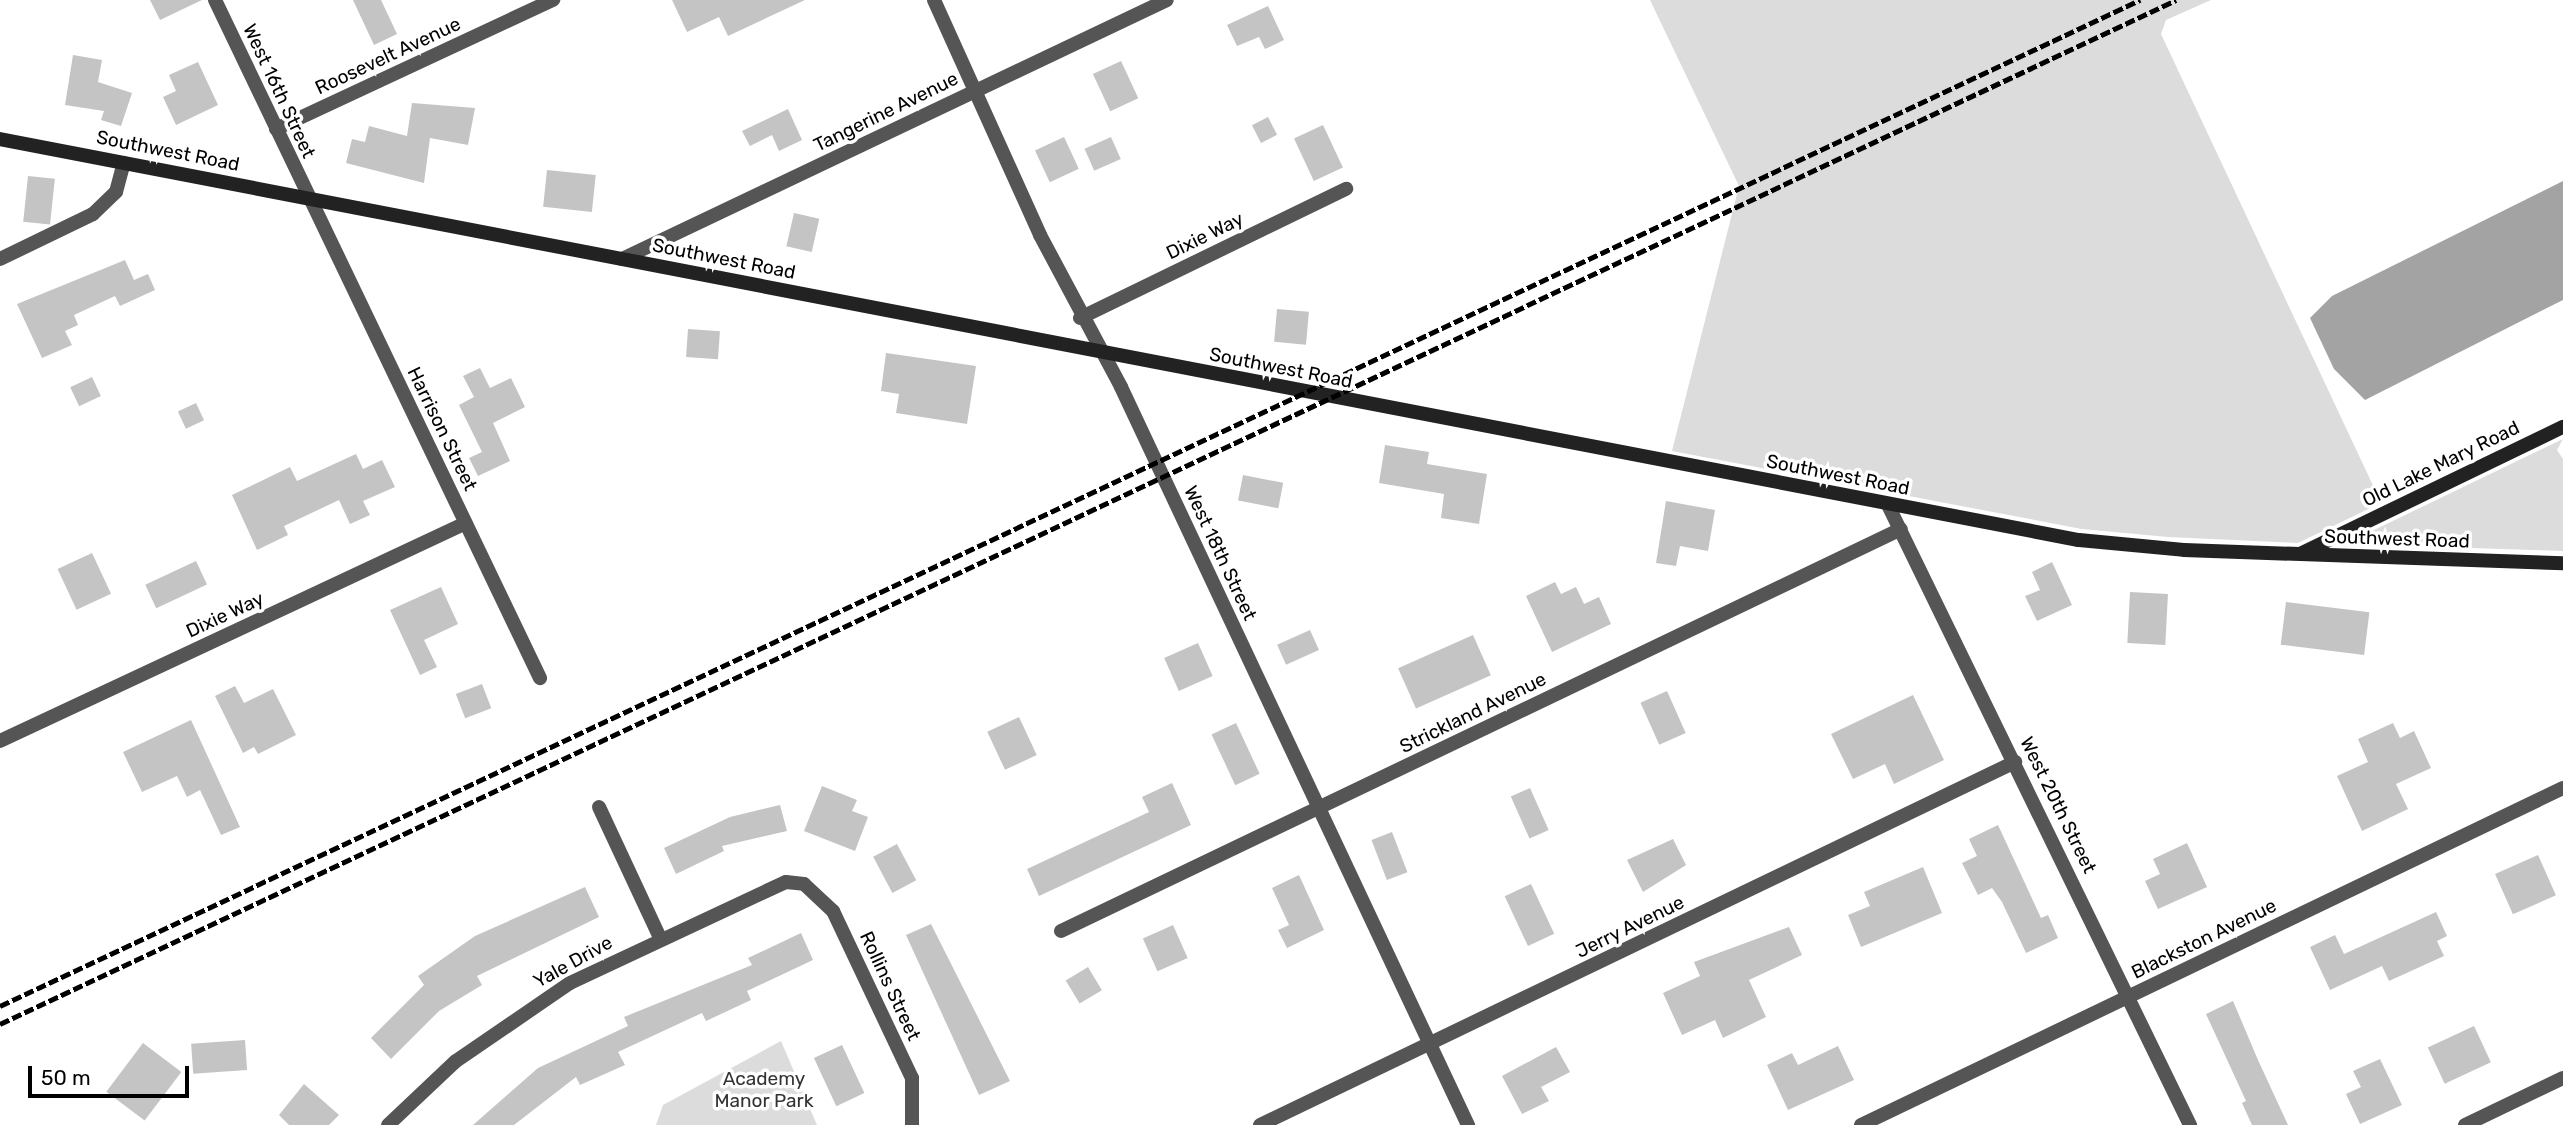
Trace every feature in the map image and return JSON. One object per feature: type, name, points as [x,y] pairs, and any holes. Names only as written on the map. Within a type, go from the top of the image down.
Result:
[{"type":"street","name":"West 16th Street","points":[[215,0],[307,198]]},
{"type":"street","name":"Roosevelt Avenue","points":[[276,129],[553,0]]},
{"type":"street","name":"West 18th Street","points":[[934,0],[1080,318],[1100,352],[1468,1125]]},
{"type":"street","name":"Tangerine Avenue","points":[[622,259],[1167,0]]},
{"type":"street","name":"Southwest Road","points":[[0,139],[2079,540],[2297,555],[2563,563]]},
{"type":"street","points":[[0,259],[93,215],[116,192],[124,163]]},
{"type":"street","name":"Dixie Way","points":[[1080,318],[1346,189]]},
{"type":"street","name":"Harrison Street","points":[[307,198],[540,678]]},
{"type":"street","name":"Old Lake Mary Road","points":[[2297,555],[2563,427]]},
{"type":"street","name":"West 20th Street","points":[[1888,505],[2190,1125]]},
{"type":"street","name":"Dixie Way","points":[[0,741],[466,523]]},
{"type":"street","name":"Strickland Avenue","points":[[1061,932],[1901,528]]},
{"type":"street","name":"Jerry Avenue","points":[[1260,1125],[2015,762]]},
{"type":"street","name":"Blackston Avenue","points":[[1861,1125],[2563,789]]},
{"type":"street","points":[[599,807],[660,938]]},
{"type":"street","name":"Yale Drive","points":[[388,1125],[504,1024],[660,938],[768,889],[804,884]]},
{"type":"street","name":"Rollins Street","points":[[804,884],[833,911],[912,1078],[914,1122]]},
{"type":"street","points":[[2465,1125],[2563,1078]]},
{"type":"green space","points":[[1650,0],[2211,0],[2166,20],[2161,34],[2377,494],[2387,500],[2298,543],[2168,537],[2082,529],[1672,451],[1739,186]]},
{"type":"green space","points":[[2563,439],[2557,450],[2563,459],[2563,551],[2345,544]]},
{"type":"green space","name":"Academy Manor Park","points":[[781,1041],[817,1125],[656,1125],[663,1105]]},
{"type":"shaded area","points":[[2563,181],[2563,300],[2365,400],[2334,369],[2310,318],[2332,296]]},
{"type":"building","points":[[150,0],[202,0],[160,20]]},
{"type":"building","points":[[353,0],[381,0],[397,34],[374,45]]},
{"type":"building","points":[[672,0],[805,0],[728,36],[719,17],[687,32]]},
{"type":"building","points":[[1268,6],[1284,40],[1265,49],[1259,37],[1237,46],[1227,25]]},
{"type":"building","points":[[73,55],[102,60],[98,82],[132,93],[121,126],[101,120],[104,111],[65,105]]},
{"type":"building","points":[[1121,61],[1138,98],[1110,111],[1093,74]]},
{"type":"building","points":[[198,62],[218,105],[176,125],[163,97],[176,91],[169,75]]},
{"type":"building","points":[[412,103],[475,108],[468,145],[430,138],[424,183],[346,163],[352,139],[365,142],[369,126],[407,136]]},
{"type":"building","points":[[788,109],[802,140],[779,151],[772,135],[750,146],[742,131]]},
{"type":"building","points":[[1268,117],[1277,135],[1261,143],[1252,125]]},
{"type":"building","points":[[1323,125],[1343,168],[1314,181],[1294,139]]},
{"type":"building","points":[[1064,137],[1079,169],[1050,182],[1035,151]]},
{"type":"building","points":[[1111,137],[1121,159],[1094,171],[1085,149]]},
{"type":"building","points":[[547,170],[596,175],[592,212],[543,207]]},
{"type":"building","points":[[28,176],[55,179],[50,225],[23,222]]},
{"type":"building","points":[[794,213],[819,219],[812,252],[786,246]]},
{"type":"building","points":[[125,260],[134,280],[148,274],[155,290],[120,306],[115,296],[74,315],[78,325],[65,331],[72,345],[42,358],[17,304]]},
{"type":"building","points":[[1277,309],[1309,312],[1306,345],[1274,342]]},
{"type":"building","points":[[688,329],[720,331],[718,359],[686,357]]},
{"type":"building","points":[[886,353],[976,366],[967,424],[896,413],[899,394],[881,391]]},
{"type":"building","points":[[480,368],[490,388],[511,378],[525,407],[493,423],[510,461],[478,476],[469,458],[482,452],[459,405],[474,397],[463,376]]},
{"type":"building","points":[[92,377],[101,396],[79,406],[70,387]]},
{"type":"building","points":[[196,403],[204,420],[186,429],[178,411]]},
{"type":"building","points":[[1385,445],[1429,452],[1427,464],[1487,474],[1479,524],[1441,518],[1444,494],[1379,483]]},
{"type":"building","points":[[356,454],[363,469],[382,460],[395,487],[363,501],[370,515],[350,524],[339,500],[284,526],[288,535],[257,550],[232,495],[290,467],[297,481]]},
{"type":"building","points":[[1243,475],[1283,483],[1278,508],[1238,501]]},
{"type":"building","points":[[1666,501],[1715,510],[1708,551],[1680,546],[1676,566],[1656,563]]},
{"type":"building","points":[[92,553],[111,594],[77,610],[58,569]]},
{"type":"building","points":[[196,561],[207,585],[156,608],[145,585]]},
{"type":"building","points":[[2052,562],[2072,605],[2037,621],[2025,596],[2040,590],[2032,572]]},
{"type":"building","points":[[1555,582],[1561,594],[1576,587],[1584,604],[1599,597],[1611,624],[1552,652],[1526,596]]},
{"type":"building","points":[[441,587],[458,624],[424,640],[437,667],[420,675],[390,610]]},
{"type":"building","points":[[2130,592],[2168,594],[2165,645],[2127,643]]},
{"type":"building","points":[[2286,602],[2369,612],[2364,655],[2281,645]]},
{"type":"building","points":[[1310,630],[1319,650],[1286,665],[1277,645]]},
{"type":"building","points":[[1473,635],[1491,675],[1416,709],[1398,668]]},
{"type":"building","points":[[1198,643],[1213,676],[1179,691],[1164,658]]},
{"type":"building","points":[[482,684],[491,708],[465,718],[456,694]]},
{"type":"building","points":[[235,686],[244,703],[273,689],[296,735],[258,754],[254,747],[243,753],[215,696]]},
{"type":"building","points":[[1667,691],[1686,733],[1659,745],[1641,703]]},
{"type":"building","points":[[1913,695],[1944,760],[1894,784],[1885,764],[1853,779],[1831,734]]},
{"type":"building","points":[[1019,717],[1037,755],[1005,770],[987,732]]},
{"type":"building","points":[[191,720],[240,827],[221,835],[200,790],[187,797],[177,776],[142,792],[123,752]]},
{"type":"building","points":[[1236,723],[1260,774],[1235,785],[1212,734]]},
{"type":"building","points":[[2393,723],[2400,738],[2414,731],[2431,768],[2396,784],[2408,809],[2362,831],[2337,776],[2368,762],[2358,739]]},
{"type":"building","points":[[1172,783],[1191,825],[1039,896],[1027,869],[1149,812],[1142,797]]},
{"type":"building","points":[[822,786],[857,800],[852,811],[868,817],[855,851],[804,831]]},
{"type":"building","points":[[1530,788],[1549,830],[1530,839],[1511,797]]},
{"type":"building","points":[[780,805],[787,831],[722,846],[724,851],[676,874],[664,848],[730,817]]},
{"type":"building","points":[[1998,825],[2041,918],[2048,915],[2058,938],[2026,953],[2002,902],[1992,888],[1978,895],[1962,863],[1977,856],[1969,839]]},
{"type":"building","points":[[1392,832],[1407,872],[1387,880],[1371,840]]},
{"type":"building","points":[[1673,839],[1686,865],[1643,892],[1627,860]]},
{"type":"building","points":[[2187,843],[2207,887],[2158,909],[2145,881],[2160,874],[2153,859]]},
{"type":"building","points":[[897,844],[916,880],[892,893],[873,857]]},
{"type":"building","points":[[2538,855],[2556,895],[2513,914],[2495,874]]},
{"type":"building","points":[[1923,867],[1942,913],[1861,947],[1848,915],[1870,906],[1864,892]]},
{"type":"building","points":[[1299,875],[1324,930],[1287,948],[1278,930],[1289,925],[1272,888]]},
{"type":"building","points":[[1531,884],[1554,934],[1528,946],[1505,896]]},
{"type":"building","points":[[585,887],[599,917],[477,976],[482,985],[439,1011],[391,1059],[371,1038],[424,985],[418,976],[475,936]]},
{"type":"building","points":[[2436,912],[2447,936],[2437,941],[2444,956],[2389,981],[2382,966],[2330,990],[2310,947],[2335,935],[2344,954]]},
{"type":"building","points":[[931,924],[1010,1081],[979,1095],[906,935]]},
{"type":"building","points":[[1173,925],[1188,958],[1157,971],[1143,938]]},
{"type":"building","points":[[1789,927],[1802,955],[1749,980],[1766,1017],[1723,1038],[1715,1020],[1682,1035],[1663,993],[1700,976],[1694,962]]},
{"type":"building","points":[[801,933],[813,960],[747,991],[751,1000],[706,1021],[702,1013],[618,1052],[625,1065],[580,1085],[576,1077],[514,1125],[473,1125],[538,1068],[628,1026],[624,1017],[752,965],[748,958]]},
{"type":"building","points":[[1088,967],[1102,990],[1080,1004],[1066,980]]},
{"type":"building","points":[[2233,1001],[2288,1125],[2252,1125],[2242,1103],[2246,1101],[2206,1014]]},
{"type":"building","points":[[2474,1026],[2491,1062],[2445,1084],[2428,1048]]},
{"type":"building","points":[[245,1040],[247,1070],[193,1074],[191,1044]]},
{"type":"building","points":[[143,1043],[181,1072],[145,1121],[106,1092]]},
{"type":"building","points":[[842,1045],[864,1093],[836,1106],[814,1058]]},
{"type":"building","points":[[1838,1046],[1854,1080],[1788,1110],[1767,1065],[1792,1053],[1798,1065]]},
{"type":"building","points":[[1556,1047],[1570,1072],[1541,1087],[1549,1101],[1522,1114],[1502,1076]]},
{"type":"building","points":[[2380,1059],[2402,1105],[2360,1124],[2346,1094],[2361,1087],[2353,1071]]},
{"type":"building","points":[[304,1084],[339,1115],[329,1125],[289,1125],[279,1115]]},
{"type":"railway","points":[[0,1006],[2140,0]]},
{"type":"railway","points":[[0,1024],[2176,0]]}]
